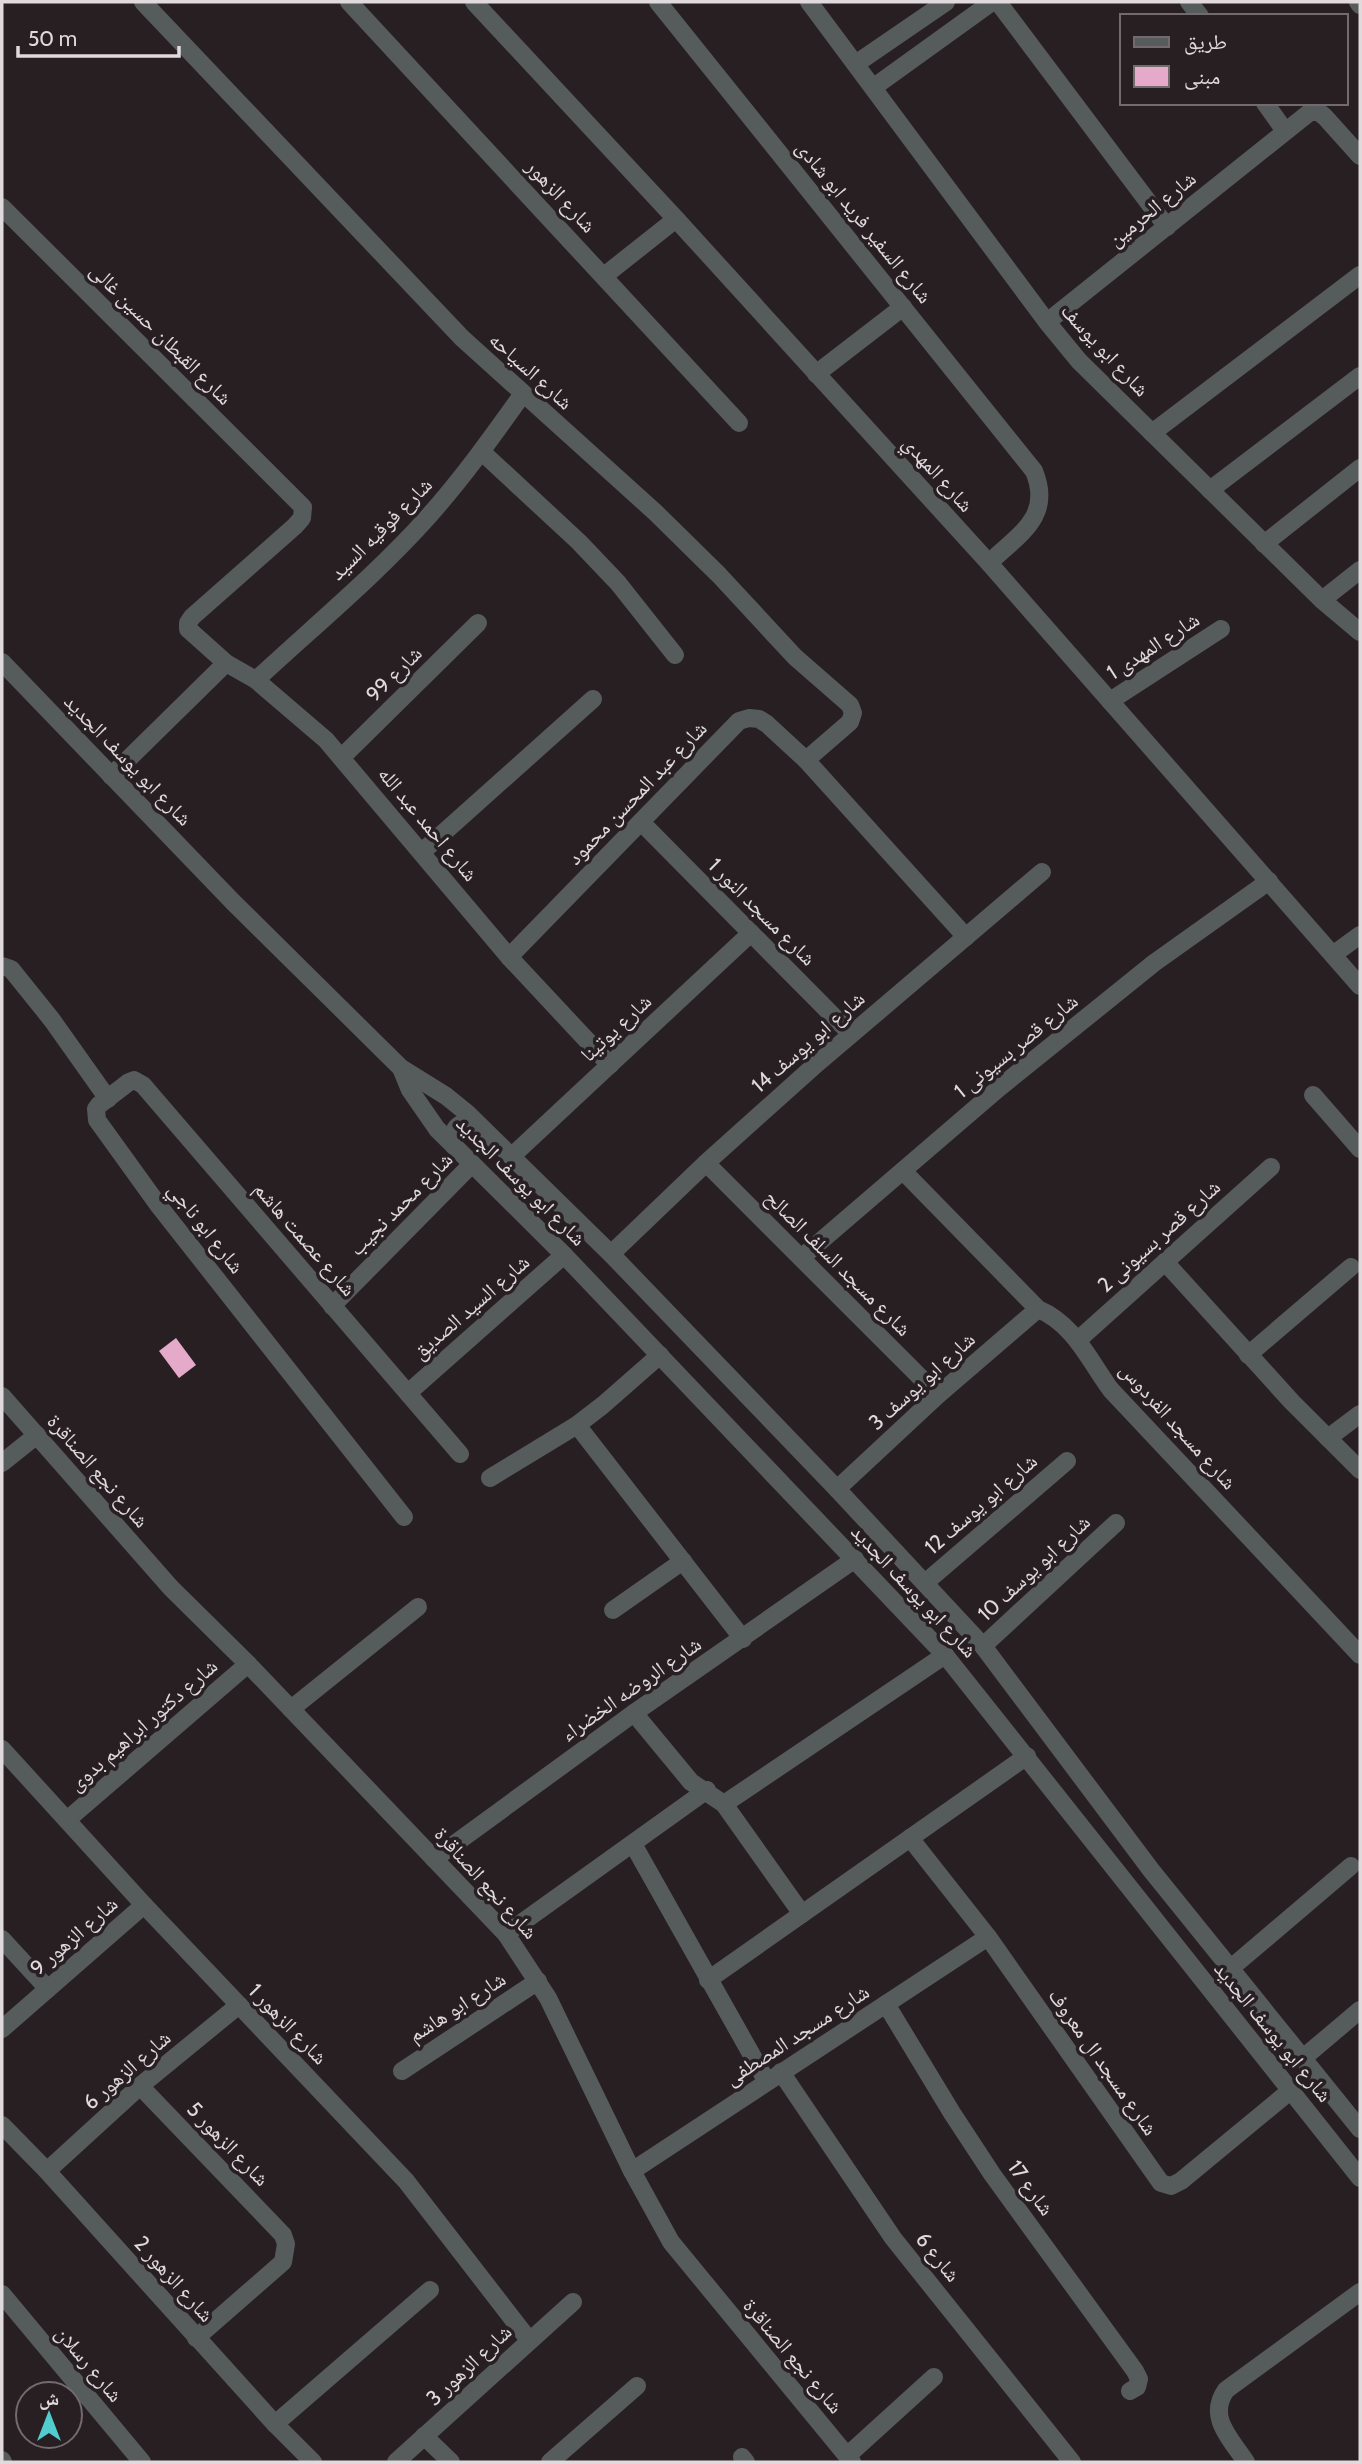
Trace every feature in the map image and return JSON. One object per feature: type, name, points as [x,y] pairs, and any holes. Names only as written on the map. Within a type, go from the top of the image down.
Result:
[{"type":"street","name":"شارع السياحه","points":[[143,2],[462,338],[522,395],[656,513],[719,575],[795,657],[850,705],[853,713],[850,722],[806,760]]},
{"type":"street","name":"شارع الزهور","points":[[349,2],[738,423]]},
{"type":"street","name":"شارع المهدي","points":[[474,2],[989,563],[1360,986]]},
{"type":"street","name":"شارع السفير فريد ابو شادى","points":[[658,2],[1034,471],[1040,486],[1041,502],[1035,518],[989,563]]},
{"type":"street","name":"شارع ابو يوسف","points":[[809,2],[1079,361],[1322,600],[1360,632]]},
{"type":"street","points":[[857,63],[946,2]]},
{"type":"street","points":[[874,87],[992,2]]},
{"type":"street","points":[[998,2],[1167,227]]},
{"type":"street","points":[[1266,105],[1285,131]]},
{"type":"street","name":"شارع الحرمين","points":[[1048,322],[1310,111],[1319,112],[1360,156]]},
{"type":"street","name":"شارع القبطان حسين غالى","points":[[2,207],[303,507],[302,518],[192,617],[188,622],[188,629],[192,634]]},
{"type":"street","points":[[604,276],[676,219]]},
{"type":"street","points":[[1152,433],[1360,275]]},
{"type":"street","points":[[816,374],[903,307]]},
{"type":"street","points":[[1210,491],[1360,376]]},
{"type":"street","name":"شارع فوقيه السيد","points":[[256,680],[395,551],[433,511],[482,452],[522,395]]},
{"type":"street","points":[[482,452],[579,542],[618,583],[675,655]]},
{"type":"street","points":[[1264,544],[1360,468]]},
{"type":"street","points":[[1322,600],[1360,570]]},
{"type":"street","name":"شارع 99","points":[[342,757],[478,622]]},
{"type":"street","name":"شارع المهدى 1","points":[[1110,701],[1221,629]]},
{"type":"street","name":"شارع احمد عبد الله","points":[[192,634],[226,663],[256,680],[294,711],[342,757],[509,957],[610,1065]]},
{"type":"street","name":"شارع ابو يوسف الجديد","points":[[2,662],[233,902],[401,1068],[446,1096],[479,1125],[611,1254],[926,1582],[983,1646],[1151,1870],[1360,2129]]},
{"type":"street","points":[[111,776],[226,663]]},
{"type":"street","points":[[422,852],[593,699]]},
{"type":"street","name":"شارع عبد المحسن محمود","points":[[509,957],[740,721],[758,719],[767,724],[806,760]]},
{"type":"street","points":[[806,760],[966,937]]},
{"type":"street","name":"شارع مسجد النور 1","points":[[641,822],[851,1034]]},
{"type":"street","name":"شارع ابو يوسف 14","points":[[611,1254],[706,1163],[851,1034],[1042,872]]},
{"type":"street","name":"شارع قصر بسيونى 1","points":[[801,1258],[999,1088],[1154,963],[1269,881]]},
{"type":"street","name":"شارع يوتينا","points":[[512,1156],[751,933]]},
{"type":"street","points":[[1334,954],[1360,935]]},
{"type":"street","points":[[2,966],[11,969],[52,1020],[107,1099]]},
{"type":"street","name":"شارع ابو يوسف الجديد","points":[[401,1068],[410,1090],[437,1129],[564,1255],[945,1655],[1360,2178]]},
{"type":"street","name":"شارع عصمت هاشم","points":[[107,1099],[134,1080],[143,1085],[460,1454]]},
{"type":"street","points":[[1313,1095],[1360,1149]]},
{"type":"street","name":"شارع ابو ناجي","points":[[107,1099],[96,1109],[97,1120],[159,1206],[404,1517]]},
{"type":"street","points":[[454,1146],[454,1129],[462,1122],[471,1121],[479,1125]]},
{"type":"street","name":"شارع مسجد السلف الصالح","points":[[706,1163],[939,1395]]},
{"type":"street","name":"شارع محمد نجيب","points":[[332,1306],[472,1164]]},
{"type":"street","name":"شارع قصر بسيونى 2","points":[[1078,1340],[1271,1167]]},
{"type":"street","name":"شارع مسجد الفردوس","points":[[903,1171],[1038,1309],[1049,1313],[1078,1340],[1111,1390],[1360,1655]]},
{"type":"street","name":"شارع السيد الصديق","points":[[408,1393],[564,1255]]},
{"type":"street","points":[[1165,1262],[1248,1355],[1360,1470]]},
{"type":"street","points":[[1248,1355],[1351,1267]]},
{"type":"street","name":"شارع ابو يوسف 3","points":[[837,1489],[1038,1309]]},
{"type":"street","points":[[490,1478],[577,1425],[660,1356]]},
{"type":"street","name":"شارع نجع الصناقرة","points":[[2,1396],[171,1588],[248,1664],[506,1934],[538,1981],[567,2033],[632,2171],[671,2242],[850,2459]]},
{"type":"street","points":[[1328,1438],[1360,1414]]},
{"type":"street","points":[[577,1425],[743,1639]]},
{"type":"street","points":[[2,1463],[37,1435]]},
{"type":"street","name":"شارع ابو يوسف 12","points":[[926,1582],[1067,1461]]},
{"type":"street","name":"شارع ابو يوسف 10","points":[[983,1646],[1116,1523]]},
{"type":"street","name":"شارع الروضه الخضراء","points":[[434,1859],[634,1713],[855,1559]]},
{"type":"street","points":[[613,1610],[683,1561]]},
{"type":"street","points":[[291,1709],[418,1607]]},
{"type":"street","points":[[724,1804],[945,1655]]},
{"type":"street","name":"شارع دكتور ابراهيم بدوى","points":[[67,1820],[248,1664]]},
{"type":"street","points":[[634,1713],[691,1782],[707,1790],[724,1804],[802,1914]]},
{"type":"street","name":"شارع الزهور 1","points":[[2,1749],[144,1905],[406,2181],[529,2340]]},
{"type":"street","points":[[708,1980],[1027,1756]]},
{"type":"street","points":[[506,1934],[707,1790]]},
{"type":"street","name":"شارع مسجد ال معروف","points":[[910,1838],[988,1937],[1161,2183],[1171,2186],[1181,2181],[1290,2091]]},
{"type":"street","name":"شارع 6","points":[[633,1844],[708,1980],[774,2077],[893,2238],[1072,2462]]},
{"type":"street","points":[[1231,1968],[1351,1866]]},
{"type":"street","points":[[1129,1889],[1151,1870]]},
{"type":"street","name":"شارع الزهور 9","points":[[2,2029],[144,1905]]},
{"type":"street","name":"شارع مسجد المصطفى","points":[[632,2171],[988,1937]]},
{"type":"street","points":[[2,1939],[48,1989]]},
{"type":"street","name":"شارع ابو هاشم","points":[[402,2071],[538,1981]]},
{"type":"street","name":"شارع 17","points":[[886,2004],[985,2164],[1135,2371],[1139,2379],[1138,2387],[1130,2391]]},
{"type":"street","name":"شارع الزهور 6","points":[[47,2171],[140,2086],[239,2005]]},
{"type":"street","points":[[1303,2058],[1360,2010]]},
{"type":"street","name":"شارع الزهور 5","points":[[140,2086],[283,2235],[286,2244],[283,2262],[196,2338]]},
{"type":"street","name":"شارع الزهور 2","points":[[2,2125],[47,2171],[275,2424],[313,2462]]},
{"type":"street","points":[[275,2424],[430,2290]]},
{"type":"street","points":[[1245,2462],[1222,2426],[1217,2414],[1218,2401],[1226,2390],[1360,2292]]},
{"type":"street","name":"شارع رسلان","points":[[2,2294],[142,2462]]},
{"type":"street","name":"شارع الزهور 3","points":[[396,2462],[573,2302]]},
{"type":"street","points":[[850,2459],[934,2377]]},
{"type":"street","points":[[550,2462],[637,2386]]},
{"type":"street","points":[[424,2436],[451,2462]]},
{"type":"building","points":[[176,1338],[196,1365],[179,1378],[159,1351]]}]
